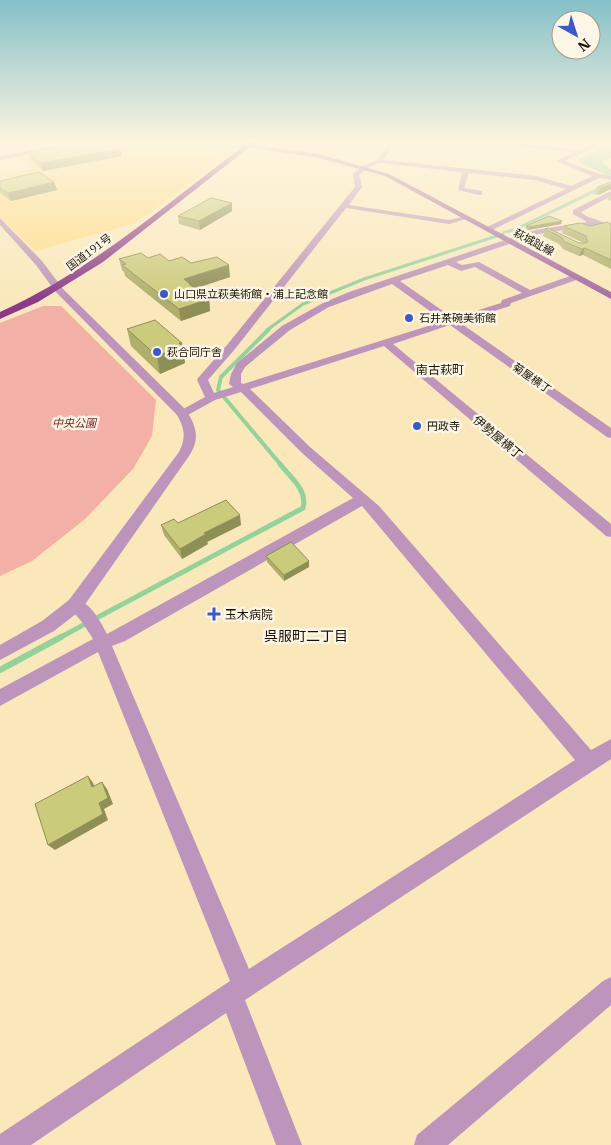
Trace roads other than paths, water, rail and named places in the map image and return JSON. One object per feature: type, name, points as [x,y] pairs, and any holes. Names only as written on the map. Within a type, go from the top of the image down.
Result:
[{"type":"highway","name":"国道191号","points":[[0,316],[37,300],[81,274],[183,195]]},
{"type":"highway","name":"国道191号","points":[[0,310],[58,289]]},
{"type":"main road","name":"萩城趾線","points":[[425,195],[611,296]]},
{"type":"street","points":[[215,397],[202,380],[231,347],[352,195]]},
{"type":"street","points":[[491,232],[561,195]]},
{"type":"street","points":[[607,195],[576,212],[583,218],[610,227]]},
{"type":"street","points":[[344,206],[449,222],[466,218]]},
{"type":"street","points":[[0,220],[39,263],[58,289],[182,413],[191,432],[190,442],[184,453],[75,605],[48,626],[0,653]]},
{"type":"street","points":[[589,762],[374,509],[306,450],[244,389],[235,384],[236,374],[242,365],[286,328],[326,305],[523,236],[546,230],[598,224]]},
{"type":"street","points":[[546,230],[575,237]]},
{"type":"street","points":[[546,230],[563,239]]},
{"type":"street","points":[[448,261],[461,268],[476,264],[530,294]]},
{"type":"street","points":[[182,413],[215,397],[452,322],[506,304],[505,302],[576,277]]},
{"type":"street","name":"菊屋横丁","points":[[393,280],[611,434]]},
{"type":"street","name":"伊勢屋横丁","points":[[386,343],[611,532]]},
{"type":"street","points":[[94,629],[119,636],[363,499]]},
{"type":"street","points":[[75,605],[94,629],[237,991],[288,1145]]},
{"type":"street","points":[[0,698],[94,629]]},
{"type":"street","points":[[8,1145],[237,991],[611,748]]},
{"type":"street","points":[[427,1145],[611,989]]},
{"type":"waterway","points":[[267,330],[303,304],[364,279],[503,234]]},
{"type":"waterway","points":[[269,329],[221,377],[218,390],[281,465]]},
{"type":"waterway","points":[[59,638],[303,508],[304,501],[301,490],[280,464]]},
{"type":"waterway","points":[[0,670],[61,637]]},
{"type":"place","name":"山口県立萩美術館・浦上記念館","points":[[164,294]]},
{"type":"place","name":"石井茶碗美術館","points":[[409,318]]},
{"type":"place","name":"萩合同庁舎","points":[[157,352]]},
{"type":"place","name":"円政寺","points":[[417,426]]},
{"type":"place","name":"玉木病院","points":[[214,614]]},
{"type":"district","name":"南古萩町","points":[[440,369]]},
{"type":"district","name":"呉服町二丁目","points":[[306,636]]},
{"type":"park label","name":"中央公園","points":[[74,423]]}]
